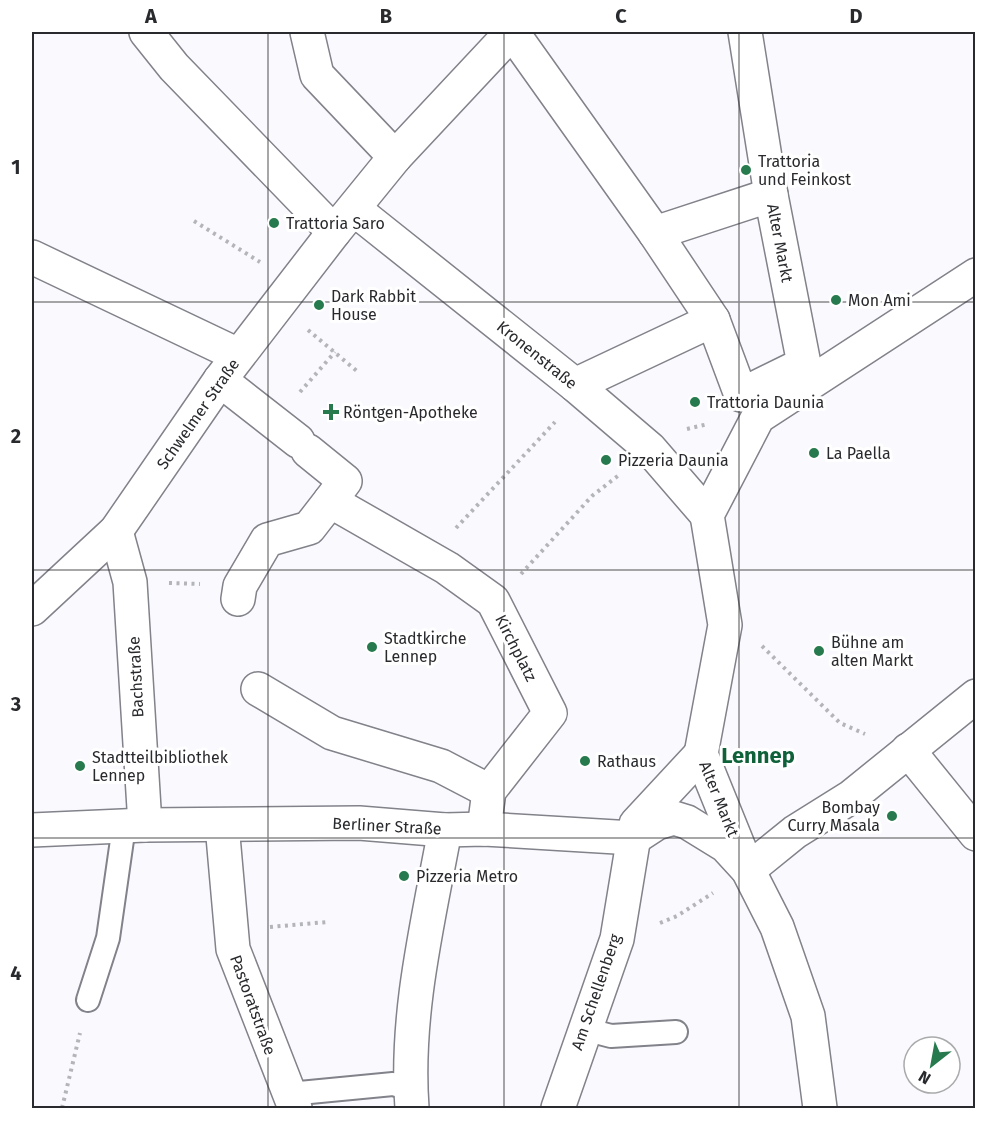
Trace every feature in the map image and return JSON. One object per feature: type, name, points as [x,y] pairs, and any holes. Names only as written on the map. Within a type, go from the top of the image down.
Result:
[{"type":"street","name":"Kronenstraße","points":[[146,32],[174,67],[344,221],[579,388],[650,449],[707,515]]},
{"type":"street","points":[[308,32],[317,75],[395,157]]},
{"type":"street","name":"Schwelmer Straße","points":[[32,609],[116,531],[229,368],[284,296],[395,157],[512,32]]},
{"type":"street","points":[[512,32],[655,233]]},
{"type":"street","points":[[745,32],[771,195]]},
{"type":"street","name":"Alter Markt","points":[[771,195],[804,364],[771,399],[741,395],[712,320],[655,233],[771,195]]},
{"type":"street","points":[[32,256],[229,368],[293,438],[345,481],[309,528],[267,540],[239,592]]},
{"type":"street","points":[[707,515],[771,399],[975,275]]},
{"type":"street","points":[[579,388],[712,320]]},
{"type":"street","name":"Kirchplatz","points":[[330,501],[429,557],[492,602],[550,713],[489,791]]},
{"type":"street","name":"Alter Markt","points":[[707,515],[725,625],[701,754],[748,870]]},
{"type":"street","name":"Bachstraße","points":[[116,531],[130,582],[134,825]]},
{"type":"street","points":[[258,689],[332,733],[441,766],[489,791],[484,829]]},
{"type":"street","points":[[820,1108],[808,1016],[777,927],[748,870],[795,832],[851,797],[908,750],[973,702]]},
{"type":"street","points":[[908,750],[974,830]]},
{"type":"street","points":[[633,838],[636,824],[701,754]]},
{"type":"street","name":"Alter Markt","points":[[633,838],[657,823],[674,818],[704,831],[726,846],[748,870]]},
{"type":"street","name":"Berliner Straße","points":[[32,830],[134,825],[359,823],[445,830],[484,829],[633,838]]},
{"type":"street","name":"Pastoratstraße","points":[[222,825],[232,949],[292,1101]]},
{"type":"street","points":[[411,1099],[414,1009],[445,830]]},
{"type":"street","name":"Am Schellenberg","points":[[558,1108],[617,939],[633,838]]},
{"type":"lane","points":[[88,1000],[108,938],[134,825]]},
{"type":"lane","points":[[584,1029],[611,1036],[676,1032]]},
{"type":"lane","points":[[292,1101],[393,1084],[411,1099]]},
{"type":"path","points":[[194,221],[268,267],[284,296],[335,352],[358,372]]},
{"type":"path","points":[[293,438],[335,352]]},
{"type":"path","points":[[429,557],[579,388]]},
{"type":"path","points":[[492,602],[560,533],[591,496],[650,449]]},
{"type":"path","points":[[130,582],[239,592]]},
{"type":"path","points":[[725,625],[764,647],[840,723],[865,734]]},
{"type":"path","points":[[617,939],[677,916],[748,870]]},
{"type":"path","points":[[231,927],[246,929],[327,922]]},
{"type":"path","points":[[62,1108],[88,1000]]},
{"type":"place","name":"Trattoria und Feinkost","points":[[746,170]]},
{"type":"place","name":"Trattoria Saro","points":[[274,223]]},
{"type":"place","name":"Mon Ami","points":[[836,300]]},
{"type":"place","name":"Dark Rabbit House","points":[[319,305]]},
{"type":"place","name":"Trattoria Daunia","points":[[695,402]]},
{"type":"place","name":"Röntgen-Apotheke","points":[[331,412]]},
{"type":"place","name":"La Paella","points":[[814,453]]},
{"type":"place","name":"Pizzeria Daunia","points":[[606,460]]},
{"type":"place","name":"Stadtkirche Lennep","points":[[372,647]]},
{"type":"place","name":"Bühne am alten Markt","points":[[819,651]]},
{"type":"place","name":"Rathaus","points":[[585,761]]},
{"type":"place","name":"Stadtteilbibliothek Lennep","points":[[80,766]]},
{"type":"place","name":"Bombay Curry Masala","points":[[892,816]]},
{"type":"place","name":"Pizzeria Metro","points":[[404,876]]},
{"type":"district","name":"Lennep","points":[[758,755]]}]
